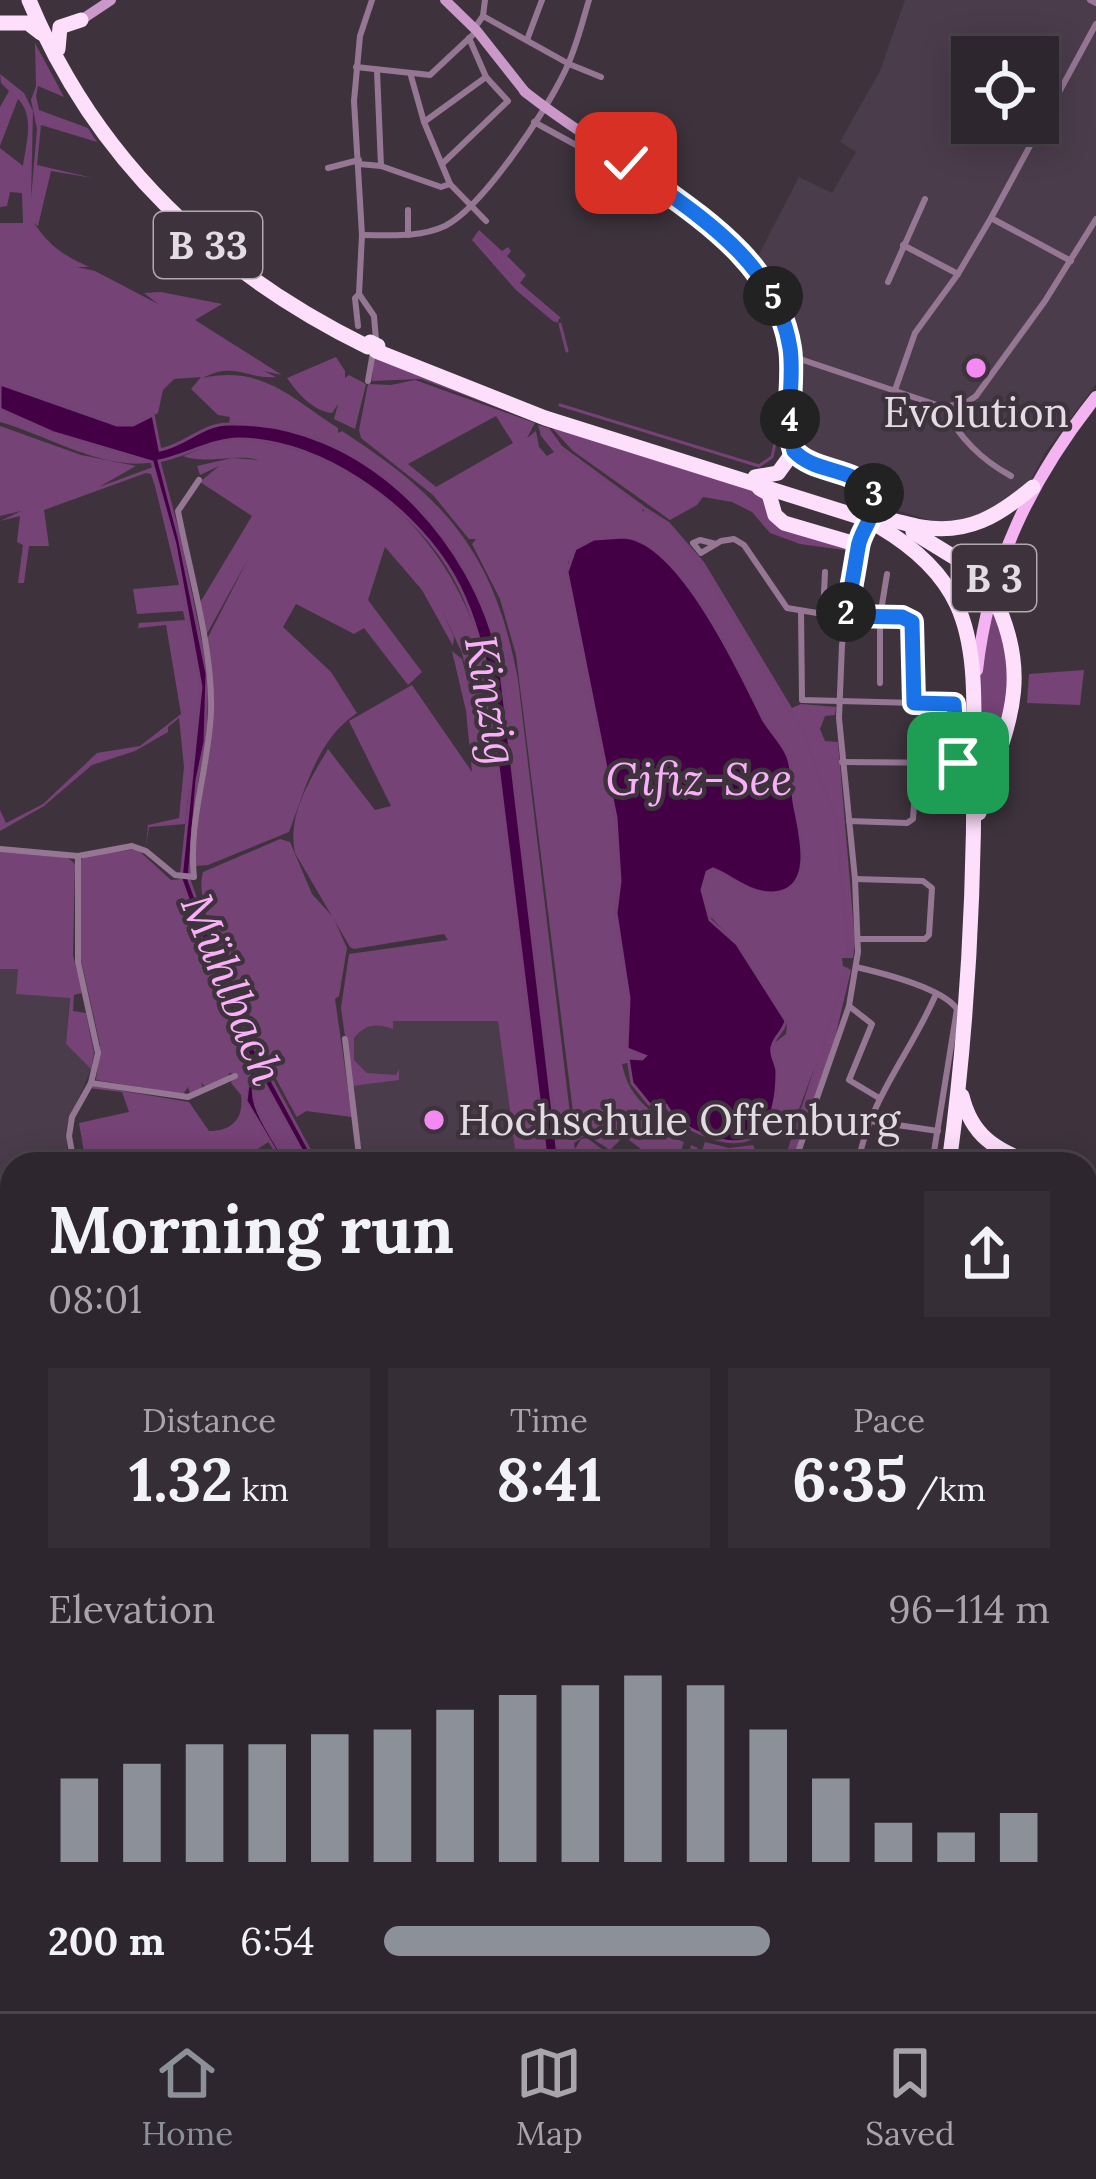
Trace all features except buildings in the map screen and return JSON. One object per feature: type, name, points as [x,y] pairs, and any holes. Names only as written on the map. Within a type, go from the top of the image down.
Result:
[{"type":"highway","name":"B 33","points":[[33,0],[51,43],[106,130],[181,215],[285,295],[373,346],[501,397],[850,511]]},
{"type":"highway","points":[[0,22],[28,23],[51,43],[60,27],[81,20]]},
{"type":"highway","points":[[751,478],[778,473],[796,454]]},
{"type":"highway","points":[[796,454],[790,466],[792,476],[810,495]]},
{"type":"highway","name":"B 33","points":[[751,478],[810,495],[942,547],[982,583],[998,606],[1015,663],[1015,698],[975,828]]},
{"type":"highway","points":[[751,478],[770,494],[784,524],[855,542]]},
{"type":"highway","points":[[882,523],[972,526],[1001,513],[1033,487]]},
{"type":"highway","points":[[774,510],[780,500],[789,497],[850,511]]},
{"type":"highway","name":"B 33","points":[[882,523],[920,555],[956,604],[974,700]]},
{"type":"highway","name":"B 3","points":[[951,1152],[968,997],[974,700]]},
{"type":"highway","points":[[974,722],[988,741],[997,741],[1008,731]]},
{"type":"highway","points":[[940,1152],[960,1082]]},
{"type":"highway","points":[[960,1082],[969,1120],[982,1138],[1008,1152]]},
{"type":"main road","name":"B 3","points":[[974,700],[986,606],[1006,542],[1059,445],[1096,397]]},
{"type":"street","points":[[368,381],[377,328],[359,294],[362,235],[353,120],[360,36],[372,0]]},
{"type":"street","points":[[446,0],[541,113],[577,145]]},
{"type":"street","points":[[356,67],[411,76],[435,71],[474,33],[485,0]]},
{"type":"street","points":[[527,40],[542,0]]},
{"type":"street","points":[[362,235],[408,235],[446,226],[472,207],[541,113],[569,64],[589,0]]},
{"type":"street","points":[[81,20],[106,4]]},
{"type":"street","points":[[483,16],[601,77]]},
{"type":"street","points":[[895,390],[915,333],[991,218],[1096,24]]},
{"type":"street","points":[[442,164],[508,101],[486,77],[474,33]]},
{"type":"street","points":[[376,71],[381,166]]},
{"type":"street","points":[[411,76],[450,184],[486,221]]},
{"type":"street","points":[[424,122],[486,77]]},
{"type":"street","points":[[541,113],[577,129],[710,226],[755,267],[785,322],[791,356],[790,437],[796,454],[862,480],[874,494],[869,526],[855,542],[857,566],[845,616],[840,702],[859,939],[856,967],[849,1006],[799,1152]]},
{"type":"street","points":[[328,168],[359,162],[441,187],[450,184]]},
{"type":"street","points":[[888,282],[925,199]]},
{"type":"street","points":[[408,210],[408,235]]},
{"type":"street","points":[[991,218],[1071,261]]},
{"type":"street","points":[[791,356],[944,407],[956,406],[976,396],[1096,218]]},
{"type":"street","points":[[904,245],[958,274]]},
{"type":"street","points":[[358,326],[355,298],[359,294]]},
{"type":"street","points":[[944,407],[973,450],[1010,476]]},
{"type":"street","points":[[0,849],[78,856],[133,846],[180,877],[192,877],[212,685],[178,511],[199,481]]},
{"type":"street","points":[[716,544],[734,539],[744,545],[787,608],[902,617],[912,622],[914,703]]},
{"type":"street","points":[[823,614],[825,572]]},
{"type":"street","points":[[880,683],[880,617],[887,574]]},
{"type":"street","points":[[801,611],[801,698],[807,702],[954,704],[958,763],[842,762]]},
{"type":"street","points":[[848,821],[907,823],[913,819],[917,762]]},
{"type":"street","points":[[72,1152],[72,1117],[91,1083],[98,1042],[77,962],[78,856]]},
{"type":"street","points":[[855,879],[923,881],[932,888],[925,939],[859,939]]},
{"type":"street","points":[[856,967],[936,994],[957,1009],[937,1152]]},
{"type":"street","points":[[861,1152],[878,1098],[936,994]]},
{"type":"street","points":[[849,1006],[875,1025],[849,1080],[878,1098]]},
{"type":"street","points":[[345,1039],[359,1152]]},
{"type":"street","points":[[91,1083],[188,1097],[235,1076]]},
{"type":"street","points":[[869,1120],[938,1131]]},
{"type":"shaded area","points":[[905,0],[1096,0],[1096,384],[1044,454],[1030,482],[981,519],[946,525],[880,505],[874,478],[809,455],[800,445],[802,351],[772,285],[755,262],[799,177],[832,193],[856,152],[840,142],[880,71]]},
{"type":"shaded area","points":[[35,43],[64,97],[38,86],[39,110],[88,128],[97,142],[41,125],[37,165],[93,178],[51,171],[38,226],[34,223],[46,238],[89,267],[77,267],[95,271],[158,304],[144,293],[222,304],[195,320],[282,375],[224,371],[203,378],[224,375],[259,380],[338,428],[338,433],[342,431],[379,456],[438,506],[480,564],[496,598],[518,680],[571,1122],[516,655],[500,599],[472,544],[476,539],[469,539],[433,495],[361,438],[368,384],[415,380],[535,423],[527,438],[536,431],[539,447],[547,456],[554,452],[538,425],[549,428],[562,446],[644,506],[642,512],[647,508],[669,522],[704,562],[792,708],[801,704],[836,707],[835,715],[825,716],[820,729],[825,741],[838,742],[855,941],[853,958],[842,958],[843,966],[851,970],[835,1038],[796,1152],[787,1152],[815,1066],[791,1131],[768,1124],[773,1044],[786,1034],[787,1023],[734,940],[709,915],[701,896],[710,870],[728,878],[802,846],[786,751],[763,719],[711,618],[663,557],[618,540],[593,539],[568,562],[616,818],[620,881],[616,913],[629,998],[627,1048],[645,1056],[628,1058],[622,1064],[640,1100],[671,1126],[669,1136],[684,1142],[681,1152],[645,1152],[624,1136],[610,1150],[582,1132],[575,1149],[587,1138],[606,1152],[558,1152],[500,664],[486,615],[466,571],[439,532],[368,469],[325,447],[279,432],[229,424],[230,417],[218,415],[191,389],[201,377],[174,379],[163,390],[158,413],[133,425],[117,425],[0,384],[0,223],[23,223],[22,193],[10,192],[7,206],[0,207],[0,148],[23,166],[28,130],[18,99],[0,146],[0,107],[9,91],[0,74],[24,93],[33,111],[31,199],[37,129],[31,100],[36,86]],"holes":[[[496,416],[513,443],[436,487],[408,464]]]},
{"type":"shaded area","points":[[479,230],[502,251],[508,247],[507,256],[526,275],[520,283],[561,318],[554,322],[516,290],[472,240]]},
{"type":"shaded area","points":[[374,356],[758,488],[771,514],[851,551],[800,544],[770,533],[752,512],[732,502],[703,497],[670,520],[573,451],[552,428],[421,379],[372,381]]},
{"type":"shaded area","points":[[336,357],[345,378],[349,375],[366,384],[355,429],[334,419],[338,404],[332,413],[318,409],[287,378]]},
{"type":"shaded area","points":[[0,409],[54,433],[153,462],[115,462],[75,450],[0,422]]},
{"type":"shaded area","points":[[0,426],[81,455],[136,466],[99,487],[153,467],[175,544],[201,687],[185,824],[149,827],[146,846],[148,825],[179,818],[184,767],[179,718],[168,732],[135,751],[92,765],[44,806],[0,831],[0,810],[6,823],[43,804],[97,753],[140,746],[181,714],[166,625],[138,628],[139,623],[185,620],[183,611],[137,614],[133,589],[179,585],[151,474],[44,510],[49,546],[29,546],[24,583],[18,583],[23,545],[17,542],[20,516],[0,521],[21,511],[0,516]]},
{"type":"shaded area","points":[[240,439],[326,461],[397,510],[451,578],[485,660],[546,1152],[515,1152],[498,1021],[393,1021],[393,1029],[367,1027],[354,1038],[354,1060],[367,1073],[396,1075],[399,1069],[399,1080],[352,1086],[341,1008],[349,954],[448,940],[444,934],[350,947],[295,853],[294,825],[302,798],[328,749],[375,810],[391,806],[349,721],[412,685],[472,772],[466,711],[452,651],[462,659],[470,691],[462,653],[440,606],[454,637],[453,646],[422,590],[385,547],[368,600],[422,672],[408,685],[364,628],[354,634],[296,604],[283,627],[331,672],[357,713],[343,724],[322,751],[307,783],[289,832],[196,866],[212,699],[205,643],[248,559],[204,639],[198,606],[252,516],[200,482],[219,466],[200,475],[197,466],[232,458],[183,456],[223,440]]},
{"type":"shaded area","points":[[992,604],[1011,651],[1000,737],[983,737],[978,688]]},
{"type":"shaded area","points":[[1084,670],[1080,705],[1027,703],[1029,674]]},
{"type":"shaded area","points":[[280,839],[290,842],[312,894],[333,917],[347,948],[335,999],[352,1117],[306,1111],[297,1117],[235,995],[208,923],[203,872]]},
{"type":"shaded area","points":[[137,849],[171,880],[181,879],[222,996],[251,1061],[246,1101],[270,1141],[253,1152],[84,1152],[79,1123],[129,1112],[122,1092],[89,1088],[93,1086],[189,1102],[209,1131],[224,1129],[238,1117],[241,1095],[231,1083],[235,1074],[229,1073],[228,1078],[205,1087],[201,1082],[203,1089],[190,1094],[188,1087],[183,1094],[96,1080],[100,1045],[78,946],[80,861],[85,856]]},
{"type":"shaded area","points":[[0,851],[67,857],[75,864],[73,955],[82,993],[74,995],[73,1011],[86,1013],[94,1053],[91,1069],[66,1044],[70,998],[16,994],[18,969],[0,969]]},
{"type":"shaded area","points":[[17,959],[72,963],[66,1044],[91,1069],[68,1122],[68,1152],[0,1152],[0,969],[16,969]]},
{"type":"shaded area","name":"Hochschule Offenburg","points":[[498,1021],[515,1152],[361,1152],[345,1037],[362,1025]]},
{"type":"shaded area","points":[[257,1070],[302,1152],[282,1152],[256,1107],[253,1083]]},
{"type":"shaded area","points":[[705,1142],[729,1148],[753,1145],[756,1152],[701,1152]]},
{"type":"water","name":"Kinzig","points":[[0,384],[117,425],[133,425],[153,415],[160,450],[210,427],[278,428],[325,443],[367,466],[406,496],[439,532],[487,618],[500,664],[558,1152],[546,1152],[485,660],[460,587],[429,541],[357,478],[299,450],[239,439],[159,461],[207,674],[205,742],[189,880],[243,1027],[311,1152],[302,1152],[258,1071],[255,1103],[280,1152],[276,1152],[246,1101],[251,1061],[222,996],[181,879],[201,687],[175,544],[152,462],[54,433],[0,409]]},
{"type":"water","name":"Gifiz-See","points":[[623,537],[644,544],[686,584],[724,642],[791,768],[802,853],[798,878],[791,887],[771,893],[713,869],[707,872],[702,890],[710,920],[737,944],[786,1021],[772,1048],[777,1071],[771,1114],[758,1134],[747,1140],[716,1139],[693,1130],[666,1105],[649,1104],[632,1083],[628,1058],[645,1056],[627,1049],[629,998],[616,913],[620,881],[616,818],[567,572],[575,549],[594,539]]},
{"type":"waterway","points":[[477,235],[557,321]]},
{"type":"waterway","points":[[560,324],[567,351]]},
{"type":"waterway","points":[[560,405],[759,466],[772,457],[780,421]]},
{"type":"waterway","points":[[549,434],[552,443],[661,520],[684,543],[803,732],[836,821],[849,956]]},
{"type":"waterway","points":[[790,1152],[847,969]]},
{"type":"place","name":"Evolution","points":[[976,368]]},
{"type":"place","name":"Hochschule Offenburg","points":[[434,1120]]},
{"type":"route","points":[[626,163],[739,250],[770,290],[789,340],[790,437],[797,457],[862,480],[874,494],[869,526],[857,542],[857,566],[845,616],[902,617],[912,622],[914,703],[954,704],[958,763]]},
{"type":"water label","name":"Mühlbach","points":[[233,989]]}]
